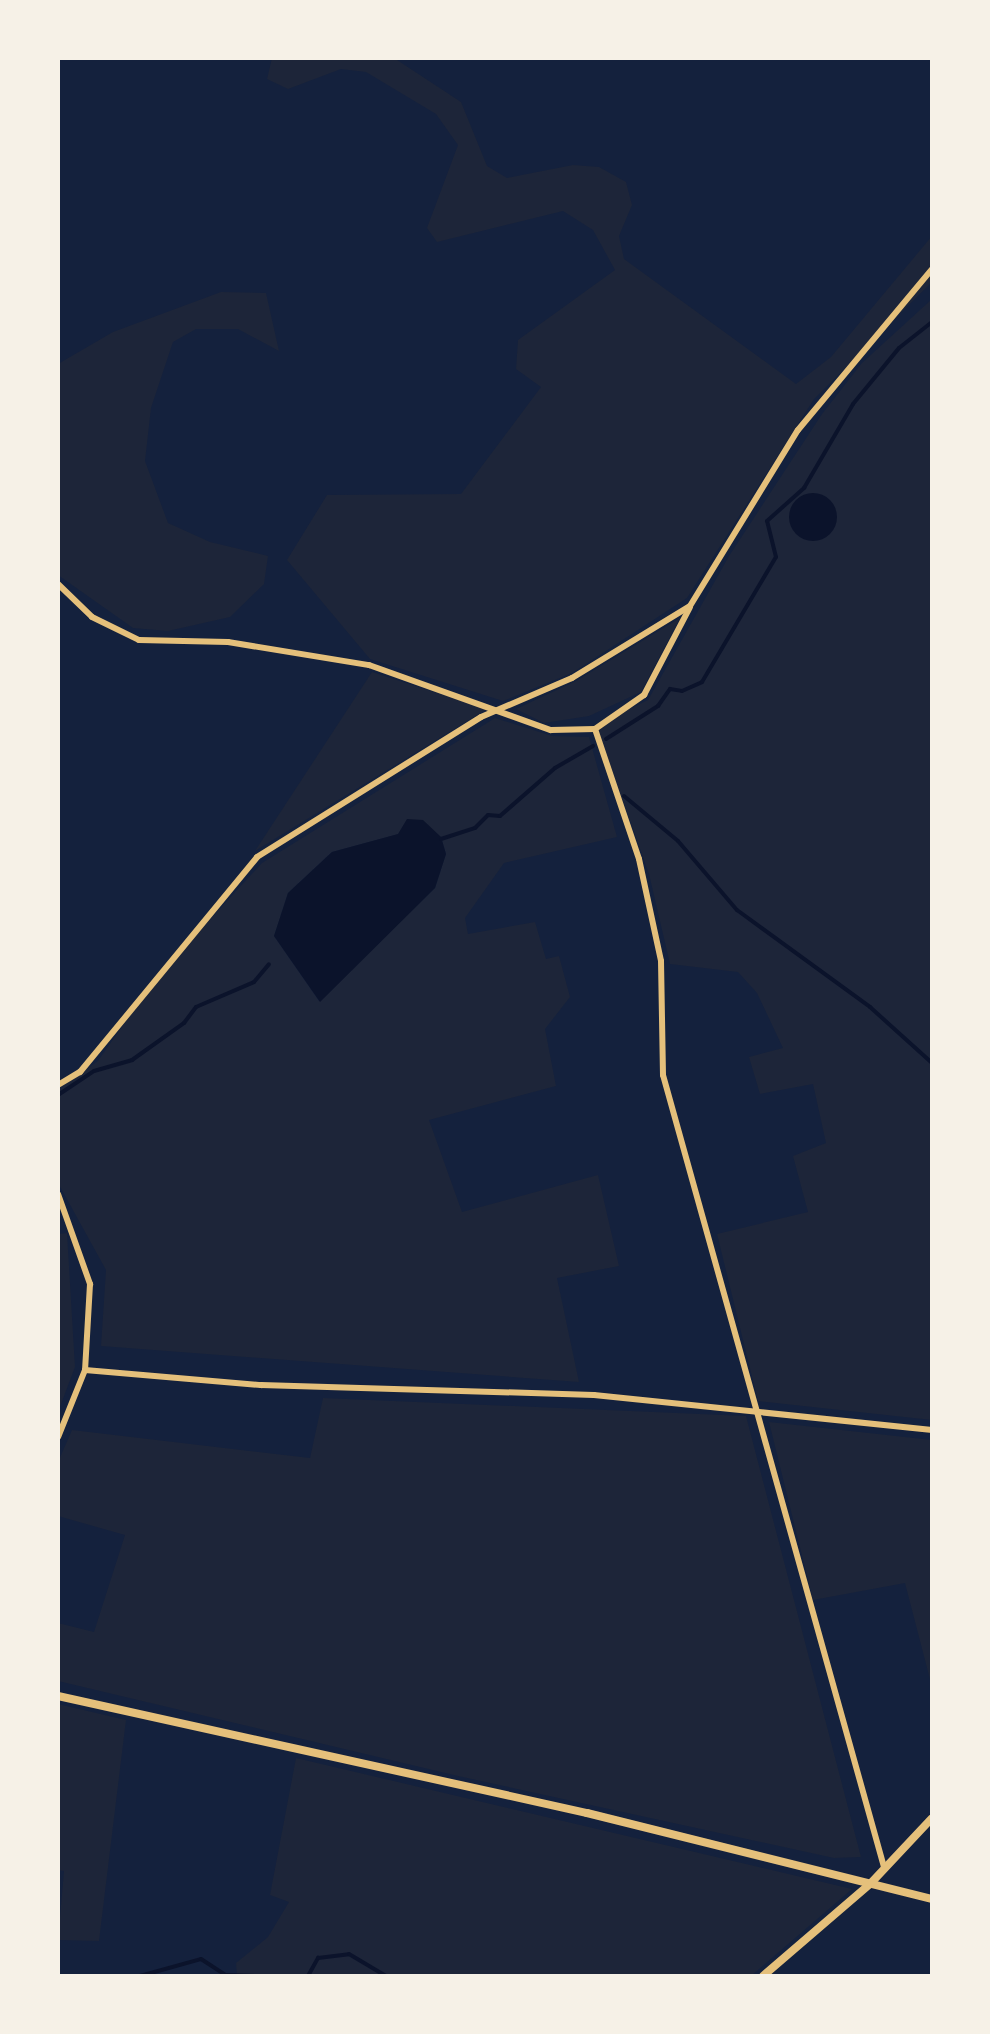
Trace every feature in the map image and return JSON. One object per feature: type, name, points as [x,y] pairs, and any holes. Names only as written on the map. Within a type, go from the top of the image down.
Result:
[{"type":"street","points":[[58,584],[92,617],[139,640],[228,642],[369,665],[498,708],[550,730],[595,729],[644,695],[690,606],[798,430],[932,269]]},
{"type":"street","points":[[58,1085],[80,1072],[257,858],[498,708],[572,678],[690,606]]},
{"type":"street","points":[[595,729],[639,859],[662,961],[663,1075],[884,1867]]},
{"type":"street","points":[[58,1194],[90,1284],[84,1370],[58,1437]]},
{"type":"street","points":[[84,1370],[262,1385],[594,1396],[753,1408],[932,1430]]},
{"type":"street","points":[[58,1696],[932,1899]]},
{"type":"street","points":[[763,1976],[872,1882],[932,1818]]},
{"type":"shaded area","points":[[272,58],[394,58],[461,102],[487,166],[507,178],[573,165],[599,167],[626,182],[632,205],[619,236],[624,259],[796,384],[831,357],[932,236],[932,282],[814,399],[687,598],[572,673],[503,701],[370,659],[287,560],[327,495],[461,494],[541,387],[516,369],[518,340],[615,270],[593,230],[563,211],[437,242],[427,228],[458,145],[436,114],[366,72],[341,69],[288,89],[267,79]]},
{"type":"shaded area","points":[[221,292],[266,293],[279,351],[238,329],[196,329],[173,342],[151,408],[145,461],[168,523],[210,542],[268,556],[264,584],[230,617],[168,631],[133,628],[58,575],[58,364],[113,332]]},
{"type":"shaded area","points":[[932,299],[932,1420],[758,1401],[717,1234],[808,1212],[793,1156],[826,1143],[813,1084],[760,1094],[749,1057],[783,1048],[757,993],[738,972],[670,964],[649,874],[596,725],[648,700],[729,556],[822,414],[862,363]]},
{"type":"shaded area","points":[[813,493],[830,500],[837,517],[830,534],[813,541],[796,534],[789,517],[796,500]]},
{"type":"shaded area","points":[[680,618],[641,692],[589,716],[544,723],[516,709],[576,681]]},
{"type":"shaded area","points":[[372,672],[487,709],[255,851]]},
{"type":"shaded area","points":[[495,718],[552,736],[589,737],[617,837],[504,863],[465,918],[468,934],[535,922],[546,959],[559,956],[570,997],[545,1029],[556,1086],[429,1120],[462,1212],[598,1175],[619,1266],[557,1278],[579,1382],[101,1346],[106,1270],[58,1183],[58,1089],[98,1061],[155,979],[262,863]],"holes":[[[399,834],[441,837],[446,854],[435,888],[319,1001],[274,936],[288,893],[332,852]]]},
{"type":"shaded area","points":[[407,819],[423,820],[441,837],[446,854],[435,888],[320,1002],[274,936],[288,893],[332,852],[398,834]]},
{"type":"shaded area","points":[[67,1233],[75,1367],[58,1412],[58,1234]]},
{"type":"shaded area","points":[[323,1398],[746,1416],[861,1857],[834,1858],[458,1776],[58,1681],[58,1623],[94,1632],[125,1535],[58,1516],[58,1462],[72,1430],[310,1458]]},
{"type":"shaded area","points":[[769,1422],[932,1440],[932,1687],[905,1583],[813,1600]]},
{"type":"shaded area","points":[[58,1704],[126,1720],[99,1941],[58,1940],[64,1871],[58,1870]]},
{"type":"shaded area","points":[[296,1758],[852,1889],[751,1976],[237,1976],[236,1963],[268,1937],[289,1902],[270,1895]]},
{"type":"waterway","points":[[606,739],[658,706],[670,689],[682,691],[702,682],[776,557],[767,521],[804,488],[853,404],[899,348],[932,322]]},
{"type":"waterway","points":[[441,839],[475,828],[488,815],[500,816],[555,768],[593,746]]},
{"type":"waterway","points":[[624,796],[678,841],[737,910],[870,1007],[932,1063]]},
{"type":"waterway","points":[[58,1095],[94,1071],[132,1060],[184,1023],[196,1007],[254,982],[269,964]]},
{"type":"waterway","points":[[308,1976],[318,1958],[349,1954],[386,1976]]},
{"type":"waterway","points":[[140,1976],[201,1959],[226,1975],[255,1976]]}]
